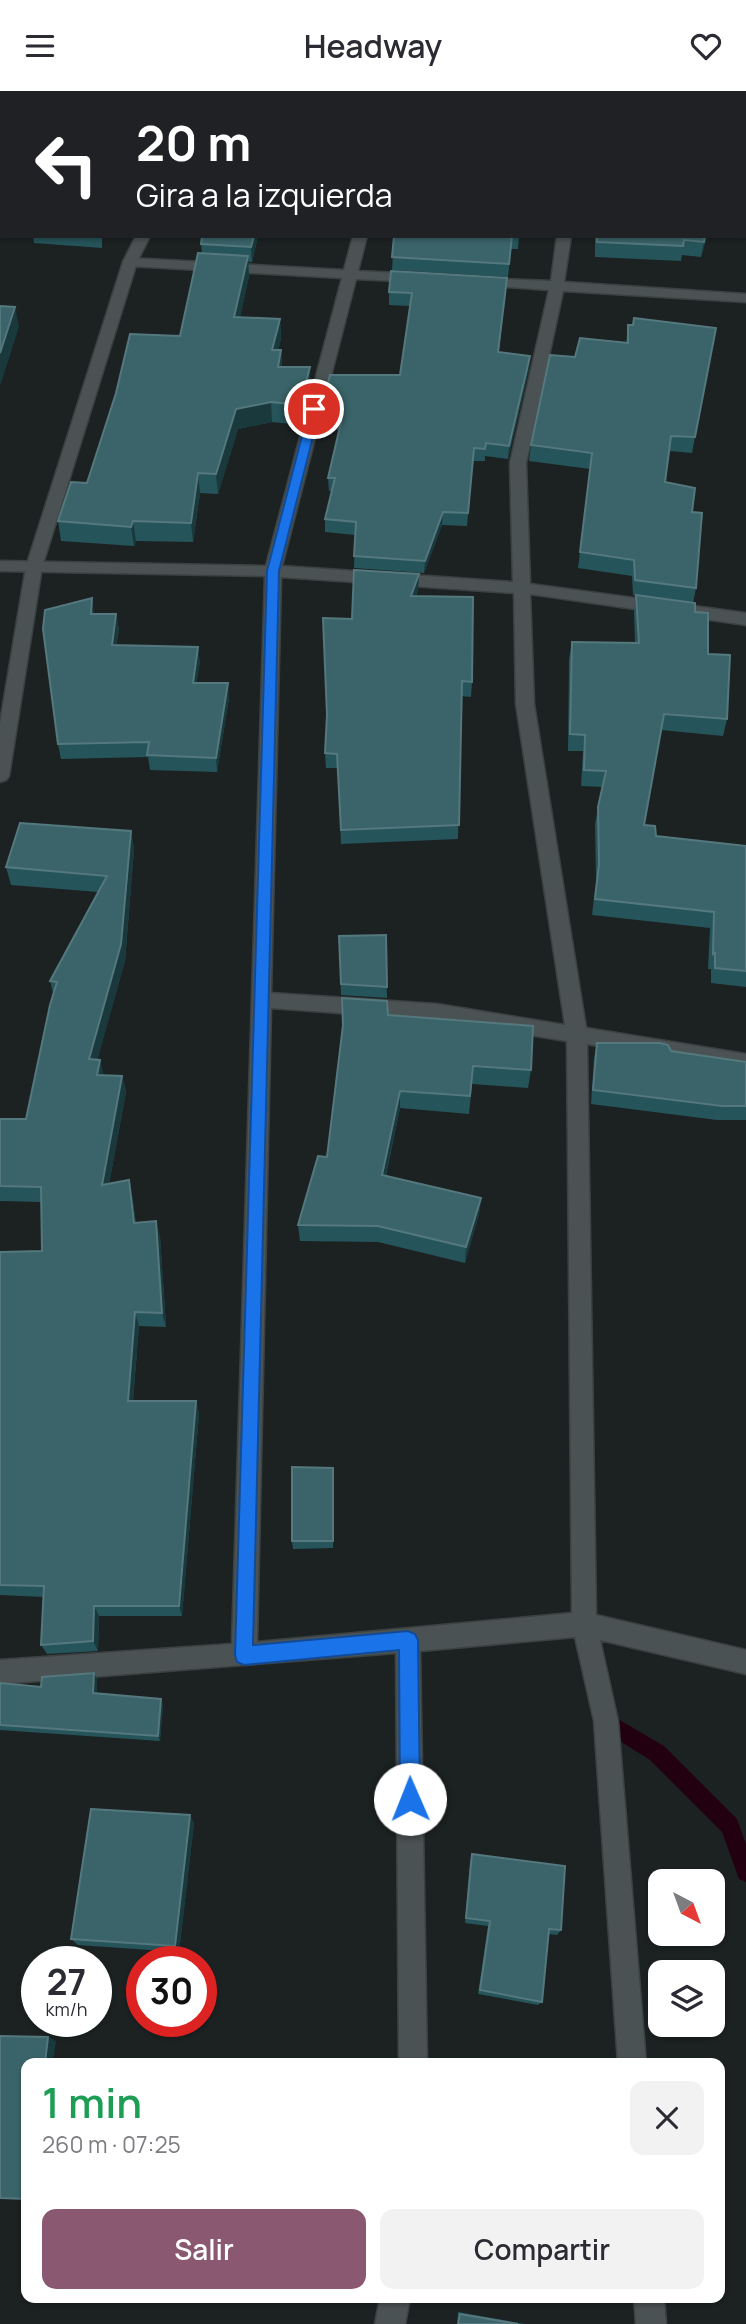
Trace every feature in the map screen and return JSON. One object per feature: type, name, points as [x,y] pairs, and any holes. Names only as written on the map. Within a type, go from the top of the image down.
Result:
[{"type":"street","points":[[0,776],[34,567],[130,263],[142,238]]},
{"type":"street","points":[[244,1655],[273,571],[359,238]]},
{"type":"street","points":[[564,238],[557,285],[518,463],[525,704],[577,1036],[584,1624],[606,1721],[632,2058]]},
{"type":"street","points":[[130,263],[432,279]]},
{"type":"street","points":[[460,280],[746,298]]},
{"type":"street","points":[[0,566],[273,571],[522,589],[746,619]]},
{"type":"street","points":[[261,1000],[437,1012],[746,1062]]},
{"type":"street","points":[[0,1672],[244,1655],[584,1624],[746,1662]]},
{"type":"street","points":[[408,1640],[413,2058]]},
{"type":"street","points":[[390,2324],[394,2303]]},
{"type":"street","points":[[649,2303],[651,2324]]},
{"type":"building","points":[[202,238],[253,238],[251,247],[201,244]]},
{"type":"building","points":[[394,238],[512,238],[509,264],[392,257]]},
{"type":"building","points":[[597,238],[705,238],[704,242],[684,240],[683,246],[597,242]]},
{"type":"building","points":[[198,253],[248,256],[234,317],[280,319],[272,350],[281,350],[278,367],[310,367],[300,405],[271,402],[236,409],[216,474],[198,473],[191,523],[133,521],[131,527],[58,521],[71,482],[87,483],[116,393],[130,334],[180,336]]},
{"type":"building","points":[[391,271],[507,278],[498,352],[530,356],[509,446],[486,443],[485,449],[474,448],[468,513],[443,512],[425,561],[354,556],[356,522],[325,519],[335,478],[328,478],[342,418],[320,415],[330,375],[400,375],[412,293],[389,292]]},
{"type":"building","points":[[0,306],[15,307],[0,353]]},
{"type":"building","points":[[634,318],[716,328],[695,437],[671,436],[665,482],[695,488],[692,512],[702,513],[696,588],[635,580],[634,560],[580,552],[592,453],[531,445],[550,355],[575,357],[580,338],[628,343],[628,325],[633,325]]},
{"type":"building","points":[[354,570],[419,574],[411,596],[473,597],[472,682],[462,681],[459,825],[341,830],[337,754],[325,753],[327,715],[323,618],[352,619]]},
{"type":"building","points":[[636,595],[695,603],[695,612],[708,613],[708,654],[730,655],[727,719],[664,714],[644,825],[655,826],[656,836],[746,846],[746,971],[715,968],[714,912],[595,899],[599,864],[598,807],[606,771],[584,770],[585,735],[570,734],[572,642],[639,643]]},
{"type":"building","points":[[92,598],[91,614],[116,614],[112,645],[198,647],[193,683],[228,683],[216,758],[147,755],[149,742],[58,744],[43,629],[45,610]]},
{"type":"building","points":[[20,823],[131,831],[121,944],[89,1059],[100,1060],[97,1075],[122,1076],[102,1185],[129,1180],[134,1223],[156,1221],[162,1313],[135,1312],[128,1401],[196,1401],[179,1606],[94,1606],[93,1641],[41,1645],[44,1586],[0,1585],[0,1252],[42,1251],[41,1187],[0,1186],[0,1119],[26,1119],[57,982],[50,981],[107,876],[6,867]]},
{"type":"building","points":[[386,935],[387,987],[341,984],[339,936]]},
{"type":"building","points":[[342,998],[387,1001],[388,1015],[533,1026],[531,1070],[473,1066],[470,1096],[400,1091],[382,1175],[481,1198],[466,1247],[378,1226],[298,1225],[318,1156],[327,1157],[343,1025]]},
{"type":"building","points":[[597,1043],[660,1043],[668,1045],[671,1051],[746,1062],[746,1106],[722,1106],[593,1090]]},
{"type":"building","points":[[292,1467],[333,1468],[333,1541],[292,1541]]},
{"type":"building","points":[[94,1673],[93,1693],[161,1699],[158,1736],[0,1725],[0,1683],[41,1687],[42,1677]]},
{"type":"building","points":[[91,1809],[190,1815],[175,1946],[71,1939]]},
{"type":"building","points":[[472,1854],[565,1866],[561,1930],[549,1929],[542,2002],[480,1990],[490,1921],[466,1918]]},
{"type":"building","points":[[0,2036],[48,2037],[46,2058],[21,2058],[21,2199],[0,2198]]},
{"type":"building","points":[[460,2314],[518,2324],[458,2324]]},
{"type":"waterway","points":[[606,1721],[657,1753],[730,1826],[746,1872]]},
{"type":"route","points":[[314,409],[273,571],[244,1655],[408,1640],[410,1799]]}]
